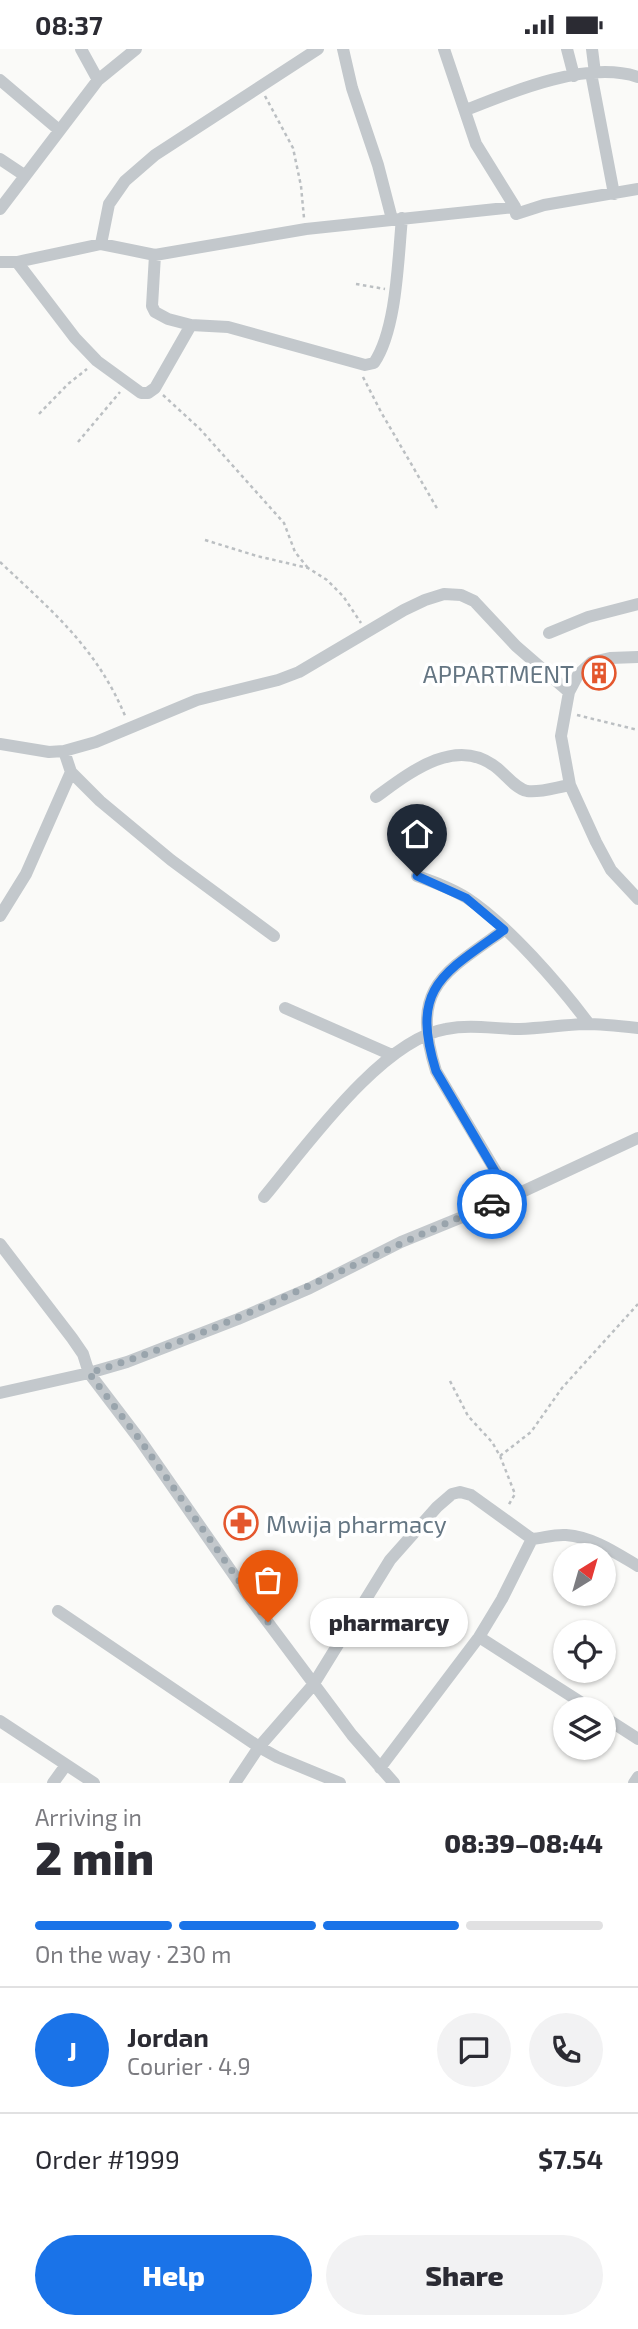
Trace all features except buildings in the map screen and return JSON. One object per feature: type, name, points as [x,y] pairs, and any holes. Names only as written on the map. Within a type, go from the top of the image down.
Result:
[{"type":"street","points":[[81,49],[98,80]]},
{"type":"street","points":[[0,209],[98,80],[135,49]]},
{"type":"street","points":[[101,244],[109,204],[125,181],[155,155],[259,87],[297,55],[318,49]]},
{"type":"street","points":[[155,255],[152,306],[155,312],[168,319],[191,325],[228,327],[357,364],[374,363],[379,355],[395,291],[397,218],[352,88],[343,49]]},
{"type":"street","points":[[444,49],[476,144],[515,207],[516,214],[544,205],[638,189]]},
{"type":"street","points":[[567,49],[575,76]]},
{"type":"street","points":[[592,49],[593,73],[614,194]]},
{"type":"street","points":[[466,110],[522,87],[575,76],[593,73],[638,77]]},
{"type":"street","points":[[0,79],[60,130]]},
{"type":"street","points":[[0,159],[24,175]]},
{"type":"street","points":[[0,262],[17,262],[101,244],[155,255],[306,229],[515,207]]},
{"type":"street","points":[[17,262],[75,338],[97,361],[141,393],[148,393],[155,388],[191,325]]},
{"type":"street","points":[[0,744],[33,751],[64,751],[96,742],[197,700],[289,676],[425,600],[444,594],[461,594],[474,601],[516,646],[569,692]]},
{"type":"street","points":[[550,633],[588,617],[638,604]]},
{"type":"street","points":[[638,657],[592,662],[578,675],[569,692],[561,736],[570,785],[611,870],[638,899]]},
{"type":"street","points":[[64,751],[71,772],[137,834],[274,936]]},
{"type":"street","points":[[376,797],[426,764],[455,756],[484,760],[527,791],[570,785]]},
{"type":"street","points":[[0,916],[26,874],[71,772]]},
{"type":"street","points":[[417,876],[466,898],[504,930],[562,990],[589,1024]]},
{"type":"street","points":[[504,930],[458,963],[439,983],[426,1009],[427,1034],[436,1071],[510,1197]]},
{"type":"street","points":[[285,1008],[392,1055]]},
{"type":"street","points":[[264,1198],[340,1107],[392,1055],[427,1034],[464,1027],[518,1029],[589,1024],[638,1028]]},
{"type":"street","points":[[0,1393],[127,1362],[238,1319],[310,1288],[432,1228],[510,1197],[638,1137]]},
{"type":"street","points":[[0,1244],[83,1354],[89,1373],[140,1440],[313,1685],[394,1783]]},
{"type":"street","points":[[235,1783],[259,1747],[313,1685],[390,1560],[452,1494],[460,1492],[471,1495],[532,1539],[565,1535],[589,1540],[638,1566]]},
{"type":"street","points":[[380,1768],[480,1637],[532,1539]]},
{"type":"street","points":[[58,1611],[259,1747],[340,1783]]},
{"type":"street","points":[[480,1637],[573,1697]]},
{"type":"street","points":[[0,1721],[94,1783]]},
{"type":"street","points":[[616,1725],[638,1739]]},
{"type":"street","points":[[53,1783],[66,1765]]},
{"type":"street","points":[[634,1783],[638,1777]]},
{"type":"path","points":[[259,87],[293,148],[306,229]]},
{"type":"path","points":[[356,285],[395,291]]},
{"type":"path","points":[[39,414],[68,384],[97,361]]},
{"type":"path","points":[[357,364],[380,412],[438,510]]},
{"type":"path","points":[[78,442],[127,384]]},
{"type":"path","points":[[155,388],[200,429],[284,523],[295,552],[308,568],[327,580],[343,596],[367,632]]},
{"type":"path","points":[[205,540],[308,568]]},
{"type":"path","points":[[0,562],[51,608],[79,640],[106,676],[130,728]]},
{"type":"path","points":[[564,712],[638,730]]},
{"type":"path","points":[[500,1456],[531,1432],[562,1388],[638,1304]]},
{"type":"path","points":[[450,1381],[468,1416],[500,1456],[515,1494],[498,1515]]},
{"type":"way so far","points":[[268,1622],[140,1440],[89,1373],[127,1362],[238,1319],[310,1288],[416,1235],[492,1204]]},
{"type":"place","name":"APPARTMENT","points":[[599,673]]},
{"type":"place","name":"Mwija pharmacy","points":[[241,1523]]},
{"type":"place","name":"pharmarcy","points":[[268,1622]]},
{"type":"route","points":[[417,876],[466,898],[504,930],[448,972],[439,983],[426,1009],[427,1034],[436,1071],[510,1197],[492,1204]]}]
